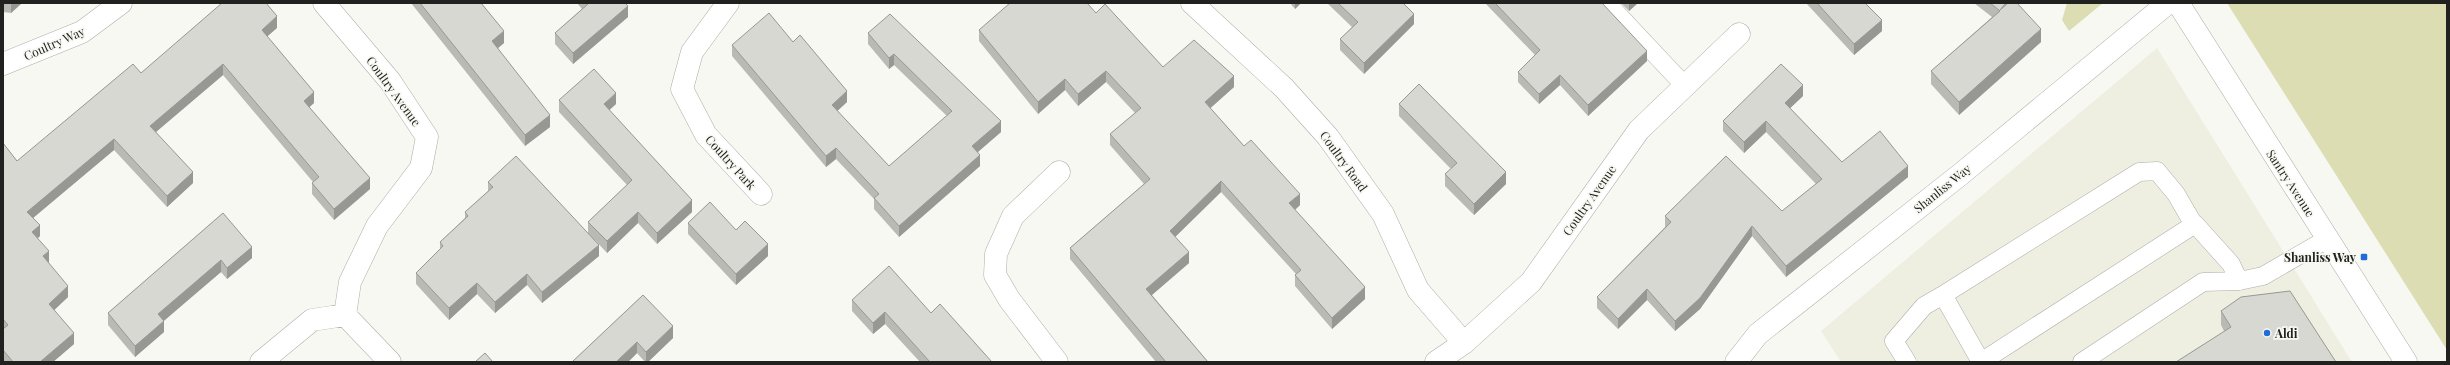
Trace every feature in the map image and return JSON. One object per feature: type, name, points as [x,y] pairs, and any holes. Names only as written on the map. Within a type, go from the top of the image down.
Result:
[{"type":"street","name":"Coultry Way","points":[[3,64],[82,32],[122,3]]},
{"type":"street","name":"Coultry Avenue","points":[[324,3],[390,81],[427,137],[422,168],[377,226],[350,282],[345,315]]},
{"type":"street","name":"Coultry Park","points":[[728,3],[692,52],[682,89],[706,135],[761,194]]},
{"type":"street","name":"Coultry Road","points":[[1192,3],[1284,88],[1328,137],[1383,214],[1418,290],[1464,343]]},
{"type":"street","name":"Santry Avenue","points":[[2178,3],[2406,362]]},
{"type":"street","name":"Shanliss Way","points":[[1736,362],[1758,334],[1961,174],[2159,9]]},
{"type":"street","name":"Coultry Avenue","points":[[1436,362],[1464,343],[1531,282],[1639,130],[1739,34]]},
{"type":"street","points":[[1057,362],[1009,299],[995,275],[996,254],[1013,216],[1059,172]]},
{"type":"street","points":[[262,362],[312,320],[345,315],[390,362]]},
{"type":"lane","points":[[1607,3],[1686,86]]},
{"type":"lane","points":[[1907,362],[1894,341],[1924,306],[2139,172],[2157,171],[2176,194],[2194,225],[2231,264],[2239,281]]},
{"type":"lane","points":[[1943,295],[1980,362],[2194,225]]},
{"type":"lane","points":[[2082,362],[2203,282],[2239,281],[2263,276],[2328,240]]},
{"type":"shaded area","points":[[2157,48],[2352,362],[1841,362],[1821,331]]},
{"type":"green space","points":[[2067,3],[2103,3],[2069,31],[2062,20]]},
{"type":"green space","points":[[2227,3],[2447,3],[2447,350]]},
{"type":"building","points":[[222,3],[266,3],[277,16],[262,30],[314,92],[304,101],[370,178],[334,209],[312,183],[319,177],[223,64],[150,126],[193,172],[167,196],[114,139],[27,212],[40,225],[32,232],[49,251],[43,256],[68,286],[49,304],[74,333],[40,362],[13,362],[3,350],[3,329],[8,325],[3,319],[3,143],[17,161],[133,64],[141,73]]},
{"type":"building","points":[[420,3],[481,3],[504,31],[492,41],[550,115],[525,135]]},
{"type":"building","points":[[586,3],[625,3],[628,6],[573,53],[555,33],[588,4]]},
{"type":"building","points":[[1010,3],[1087,3],[1096,13],[1105,4],[1163,67],[1194,40],[1234,76],[1205,102],[1244,146],[1251,140],[1300,194],[1289,203],[1365,287],[1332,318],[1295,275],[1301,270],[1221,181],[1170,231],[1189,252],[1146,289],[1208,362],[1166,362],[1070,248],[1150,179],[1110,134],[1141,108],[1106,71],[1078,94],[1065,79],[1038,102],[979,30]]},
{"type":"building","points":[[1338,3],[1403,3],[1414,14],[1364,63],[1340,39],[1358,22]]},
{"type":"building","points":[[1495,3],[1602,3],[1647,51],[1588,105],[1560,75],[1539,94],[1518,72],[1540,50]]},
{"type":"building","points":[[1817,3],[1865,3],[1882,20],[1854,44]]},
{"type":"building","points":[[1990,3],[2006,3],[2000,10],[2008,3],[2017,3],[2041,29],[1959,102],[1931,71],[2000,11]]},
{"type":"building","points":[[769,13],[793,42],[800,35],[847,91],[832,105],[889,166],[952,111],[894,54],[889,58],[868,33],[890,14],[1001,121],[972,146],[980,155],[899,226],[874,198],[879,194],[836,148],[826,156],[732,45]]},
{"type":"building","points":[[1781,64],[1803,85],[1785,103],[1842,162],[1880,131],[1908,166],[1786,266],[1752,226],[1700,298],[1675,321],[1647,289],[1618,319],[1597,297],[1671,222],[1665,216],[1726,156],[1782,211],[1822,179],[1766,121],[1744,142],[1723,121]]},
{"type":"building","points":[[594,69],[616,93],[604,104],[692,200],[657,233],[638,212],[607,241],[588,222],[632,180],[559,100]]},
{"type":"building","points":[[1419,84],[1506,172],[1474,204],[1445,174],[1457,163],[1399,104]]},
{"type":"building","points":[[516,156],[599,245],[542,292],[527,274],[495,302],[477,283],[449,308],[416,273],[443,246],[440,242],[468,216],[465,212],[493,187],[488,182]]},
{"type":"building","points":[[710,202],[736,230],[745,221],[768,244],[736,274],[688,223]]},
{"type":"building","points":[[223,213],[252,247],[227,268],[221,260],[158,314],[164,321],[135,346],[108,313]]},
{"type":"building","points":[[889,266],[931,313],[940,304],[992,362],[930,362],[885,312],[873,323],[852,300]]},
{"type":"building","name":"Aldi","points":[[2290,291],[2336,362],[2176,362],[2231,327],[2221,311],[2241,297]]},
{"type":"building","points":[[643,295],[673,326],[646,352],[637,342],[616,362],[572,362]]},
{"type":"building","points":[[485,353],[493,362],[475,362]]},
{"type":"place","name":"Shanliss Way","points":[[2364,257]]},
{"type":"place","name":"Aldi","points":[[2267,333]]}]
